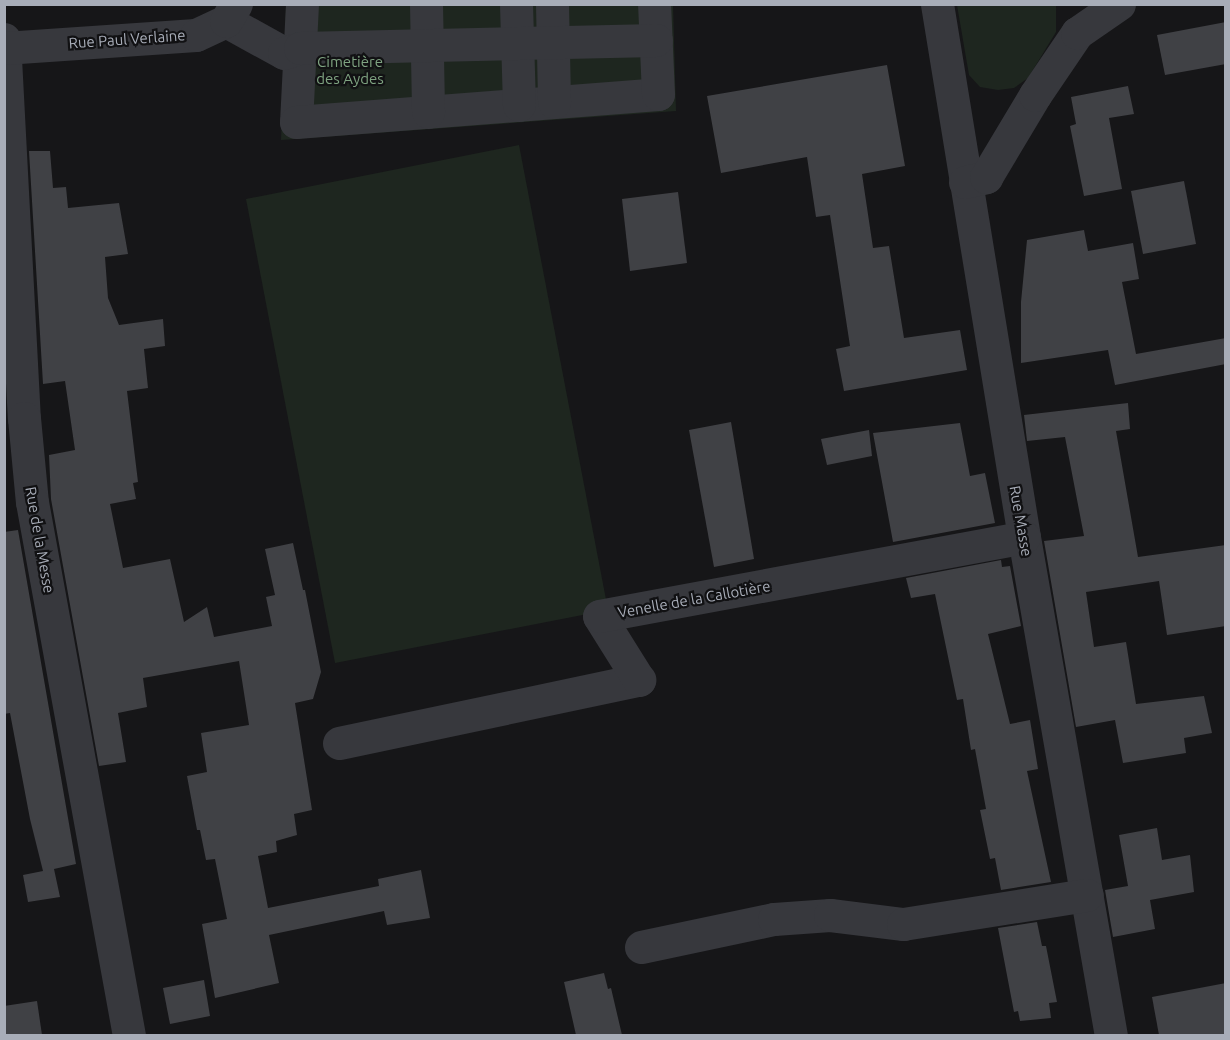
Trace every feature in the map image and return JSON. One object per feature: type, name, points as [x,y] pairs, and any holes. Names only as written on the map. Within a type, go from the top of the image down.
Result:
[{"type":"street","points":[[302,4],[297,122],[658,94],[654,4]]},
{"type":"street","points":[[426,4],[428,112]]},
{"type":"street","points":[[516,4],[519,105]]},
{"type":"street","points":[[552,4],[554,102]]},
{"type":"street","name":"Rue Masse","points":[[937,4],[1024,537],[1111,1035]]},
{"type":"street","points":[[965,182],[986,177],[1035,95],[1077,33],[1119,4]]},
{"type":"street","points":[[231,13],[284,53],[300,48],[656,40]]},
{"type":"street","name":"Rue Paul Verlaine","points":[[5,48],[196,35],[231,13]]},
{"type":"street","name":"Rue de la Messe","points":[[4,39],[24,418],[32,501],[129,1035]]},
{"type":"street","name":"Venelle de la Callotière","points":[[339,743],[639,680],[599,616],[1024,537]]},
{"type":"street","points":[[641,947],[774,918],[830,915],[903,924],[1087,895]]},
{"type":"green space","name":"Cimetière des Aydes","points":[[286,5],[673,5],[676,111],[281,140]]},
{"type":"green space","points":[[957,5],[1056,5],[1056,32],[1028,78],[1014,88],[998,90],[980,87],[969,75]]},
{"type":"green space","points":[[519,145],[608,610],[335,663],[246,199]]},
{"type":"building","points":[[1226,22],[1226,64],[1165,75],[1157,35]]},
{"type":"building","points":[[887,65],[905,166],[862,174],[873,248],[889,246],[904,338],[960,330],[967,370],[844,391],[836,349],[850,346],[830,215],[816,217],[807,157],[721,173],[707,96]]},
{"type":"building","points":[[1128,86],[1134,114],[1109,118],[1122,189],[1084,196],[1070,126],[1076,124],[1071,97]]},
{"type":"building","points":[[29,151],[50,151],[53,188],[66,187],[68,208],[119,203],[128,254],[105,257],[108,298],[119,325],[163,319],[165,346],[144,349],[148,388],[127,391],[138,482],[133,483],[136,499],[110,504],[123,568],[170,559],[184,622],[207,607],[214,637],[272,626],[266,597],[275,595],[265,549],[293,543],[321,672],[313,699],[295,703],[312,810],[294,814],[297,835],[276,841],[277,852],[258,856],[268,908],[379,886],[378,879],[421,870],[430,918],[387,925],[384,911],[269,935],[279,983],[215,998],[202,924],[227,919],[215,859],[206,860],[200,830],[197,830],[187,776],[207,772],[201,733],[249,725],[239,661],[143,678],[147,707],[118,713],[126,762],[99,766],[51,499],[49,455],[75,450],[65,381],[43,384]]},
{"type":"building","points":[[1184,181],[1196,244],[1143,254],[1131,191]]},
{"type":"building","points":[[678,192],[687,263],[630,271],[622,199]]},
{"type":"building","points":[[1084,230],[1088,251],[1133,243],[1139,279],[1122,282],[1136,354],[1226,338],[1226,364],[1115,385],[1108,350],[1021,363],[1021,302],[1027,240]]},
{"type":"building","points":[[1128,403],[1130,429],[1116,431],[1138,557],[1226,545],[1226,626],[1167,635],[1159,581],[1086,592],[1094,647],[1126,642],[1136,704],[1204,696],[1212,733],[1184,738],[1186,753],[1123,763],[1115,720],[1076,727],[1044,541],[1084,536],[1065,437],[1027,441],[1024,415]]},
{"type":"building","points":[[731,422],[754,559],[714,567],[689,430]]},
{"type":"building","points":[[960,423],[970,476],[985,473],[995,523],[893,542],[873,433]]},
{"type":"building","points":[[869,430],[872,456],[827,465],[821,439]]},
{"type":"building","points":[[18,530],[76,864],[54,869],[60,897],[28,902],[23,875],[43,871],[30,819],[10,713],[4,714],[4,532]]},
{"type":"building","points":[[1001,560],[1002,567],[1010,566],[1021,626],[988,634],[1010,724],[1030,720],[1038,769],[1027,771],[1051,882],[1001,890],[995,858],[990,859],[980,810],[986,809],[975,749],[971,750],[963,699],[957,700],[935,594],[911,598],[906,578]]},
{"type":"building","points":[[1157,828],[1162,860],[1190,855],[1194,892],[1150,900],[1155,929],[1113,937],[1105,890],[1128,886],[1119,835]]},
{"type":"building","points":[[1037,922],[1042,946],[1046,946],[1057,1002],[1049,1003],[1051,1018],[1020,1021],[1018,1011],[1014,1012],[998,928]]},
{"type":"building","points":[[604,973],[608,989],[611,988],[622,1035],[576,1035],[564,982]]},
{"type":"building","points":[[204,980],[210,1016],[170,1024],[163,988]]},
{"type":"building","points":[[1226,983],[1226,1035],[1159,1035],[1152,997]]},
{"type":"building","points":[[37,1001],[42,1035],[4,1035],[4,1006]]}]
